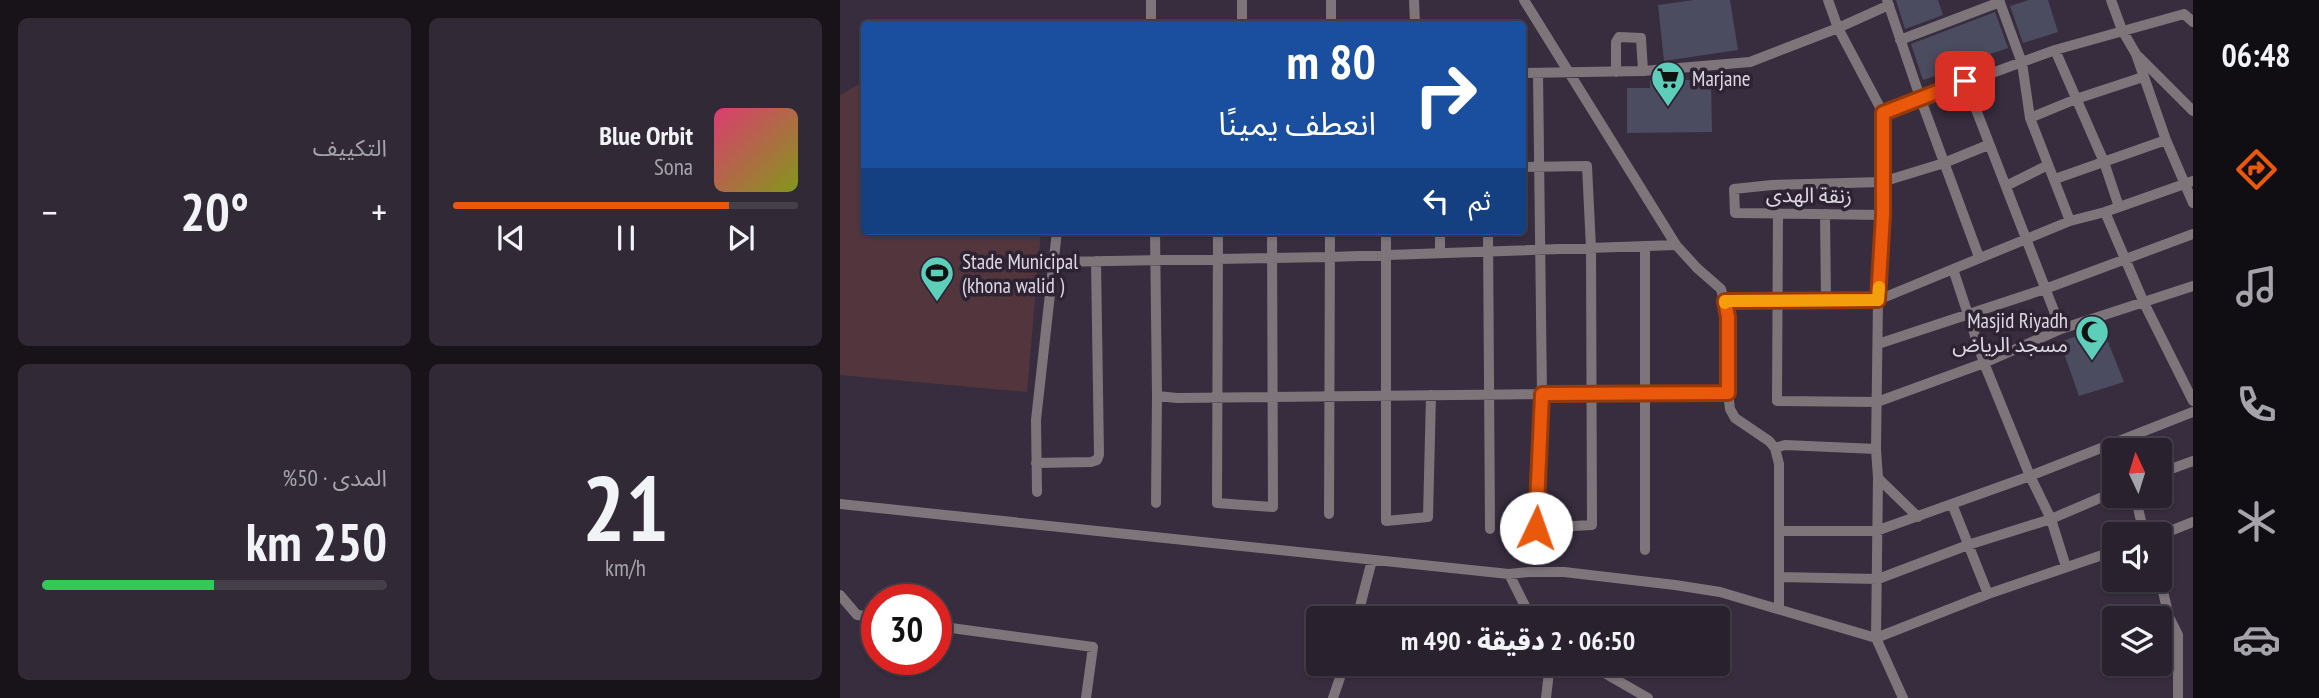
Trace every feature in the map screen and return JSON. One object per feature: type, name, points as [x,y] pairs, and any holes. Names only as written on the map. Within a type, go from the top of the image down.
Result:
[{"type":"street","points":[[1151,0],[1151,21]]},
{"type":"street","points":[[1242,0],[1242,21]]},
{"type":"street","points":[[1331,0],[1331,21]]},
{"type":"street","points":[[1414,0],[1415,21]]},
{"type":"street","points":[[1524,0],[1676,245],[1721,289],[1728,317],[1730,409],[1735,418],[1769,440],[1775,447],[1779,464],[1779,608]]},
{"type":"street","points":[[1828,0],[1839,28],[1883,113],[1883,215],[1878,300],[1876,449],[1876,638],[1903,698]]},
{"type":"street","points":[[2111,0],[2122,30],[2136,54],[2166,140],[2189,183],[2193,203]]},
{"type":"street","points":[[1900,40],[1999,1],[2022,63],[2030,118],[2070,221]]},
{"type":"street","points":[[1526,73],[1643,71],[1750,62],[1839,28],[1888,3],[1979,257]]},
{"type":"street","points":[[1883,113],[1965,81],[2122,30],[2184,14],[2193,22]]},
{"type":"street","points":[[1616,72],[1616,42],[1619,37],[1641,38],[1643,71]]},
{"type":"street","points":[[2055,50],[2104,162],[2119,207]]},
{"type":"street","points":[[2136,54],[2191,104]]},
{"type":"street","points":[[1526,167],[1539,166],[1587,166],[1591,248],[1592,526],[1536,528],[1542,394],[1540,250],[1539,166],[1538,73]]},
{"type":"street","points":[[2030,118],[2076,99],[2143,77]]},
{"type":"street","points":[[1965,81],[2061,329]]},
{"type":"street","points":[[2055,179],[2166,140]]},
{"type":"street","points":[[1882,182],[1944,163],[1988,145]]},
{"type":"street","points":[[2006,186],[2048,165]]},
{"type":"street","name":"زنقة الهدى","points":[[1882,182],[1772,185],[1734,190],[1735,213],[1883,215]]},
{"type":"street","points":[[1725,301],[1878,300],[2070,221],[2189,183]]},
{"type":"street","points":[[2105,212],[2144,303],[2193,401]]},
{"type":"street","points":[[1779,214],[1777,401],[1877,402],[1984,363],[2061,329],[2193,286]]},
{"type":"street","points":[[1825,214],[1826,301]]},
{"type":"street","points":[[1878,344],[2045,289],[2193,234]]},
{"type":"street","points":[[1037,492],[1036,420],[1057,235]]},
{"type":"street","points":[[1155,235],[1156,503]]},
{"type":"street","points":[[1218,235],[1217,503],[1273,507],[1272,235]]},
{"type":"street","points":[[1329,514],[1330,235]]},
{"type":"street","points":[[1386,235],[1386,522],[1428,517],[1431,395]]},
{"type":"street","points":[[1440,235],[1440,253]]},
{"type":"street","points":[[1488,235],[1490,529]]},
{"type":"street","points":[[1054,262],[1330,257],[1676,245]]},
{"type":"street","points":[[1645,246],[1645,550]]},
{"type":"street","points":[[1036,463],[1091,462],[1097,460],[1099,455],[1096,261]]},
{"type":"street","points":[[1953,269],[1984,363],[2030,476],[2051,519],[2066,567]]},
{"type":"street","points":[[1157,396],[1177,398],[1728,393]]},
{"type":"street","points":[[2135,438],[2193,412]]},
{"type":"street","points":[[1775,447],[1785,445],[1876,449]]},
{"type":"street","points":[[1779,531],[1876,531],[2102,451]]},
{"type":"street","points":[[2172,469],[2193,461]]},
{"type":"street","points":[[1878,478],[1919,517]]},
{"type":"street","points":[[1779,577],[1878,579],[1968,545],[2051,519],[2102,497]]},
{"type":"street","points":[[1952,504],[1988,594]]},
{"type":"street","points":[[840,505],[1509,574],[1564,572],[1675,585],[1720,592],[1876,638],[1988,594],[2102,555]]},
{"type":"street","points":[[2172,530],[2193,522]]},
{"type":"street","points":[[1360,606],[1372,560]]},
{"type":"street","points":[[1509,574],[1525,606]]},
{"type":"street","points":[[2163,592],[2169,617],[2178,635],[2178,698]]},
{"type":"street","points":[[840,595],[857,615]]},
{"type":"street","points":[[840,613],[861,615]]},
{"type":"street","points":[[952,628],[1093,647],[1086,698]]},
{"type":"street","points":[[1333,698],[1341,676]]},
{"type":"street","points":[[1546,698],[1549,676]]},
{"type":"street","points":[[1610,676],[1648,698]]},
{"type":"shaded area","name":"Stade Municipal (khona walid )","points":[[861,83],[861,235],[1041,235],[1027,392],[840,375],[841,95]]},
{"type":"building","points":[[1694,0],[1730,0],[1738,50],[1664,61],[1658,5]]},
{"type":"building","points":[[1896,0],[1938,0],[1943,15],[1905,29]]},
{"type":"building","points":[[2029,0],[2048,0],[2058,32],[2023,43],[2010,6]]},
{"type":"building","points":[[1995,12],[2008,48],[1960,64],[1961,68],[1923,80],[1911,44]]},
{"type":"building","points":[[1650,80],[1711,80],[1712,132],[1627,133],[1627,88],[1650,88]]},
{"type":"building","name":"Masjid Riyadh مسجد الرياض","points":[[2102,327],[2124,382],[2079,396],[2060,342]]},
{"type":"slow traffic","points":[[1725,303],[1878,300],[1879,287]]},
{"type":"place","name":"Marjane","points":[[1668,108]]},
{"type":"place","name":"Stade Municipal (khona walid )","points":[[937,303]]},
{"type":"place","name":"Masjid Riyadh مسجد الرياض","points":[[2092,362]]},
{"type":"route","points":[[1536,528],[1542,394],[1728,393],[1728,317],[1725,301],[1878,300],[1883,215],[1883,113],[1965,81]]}]
